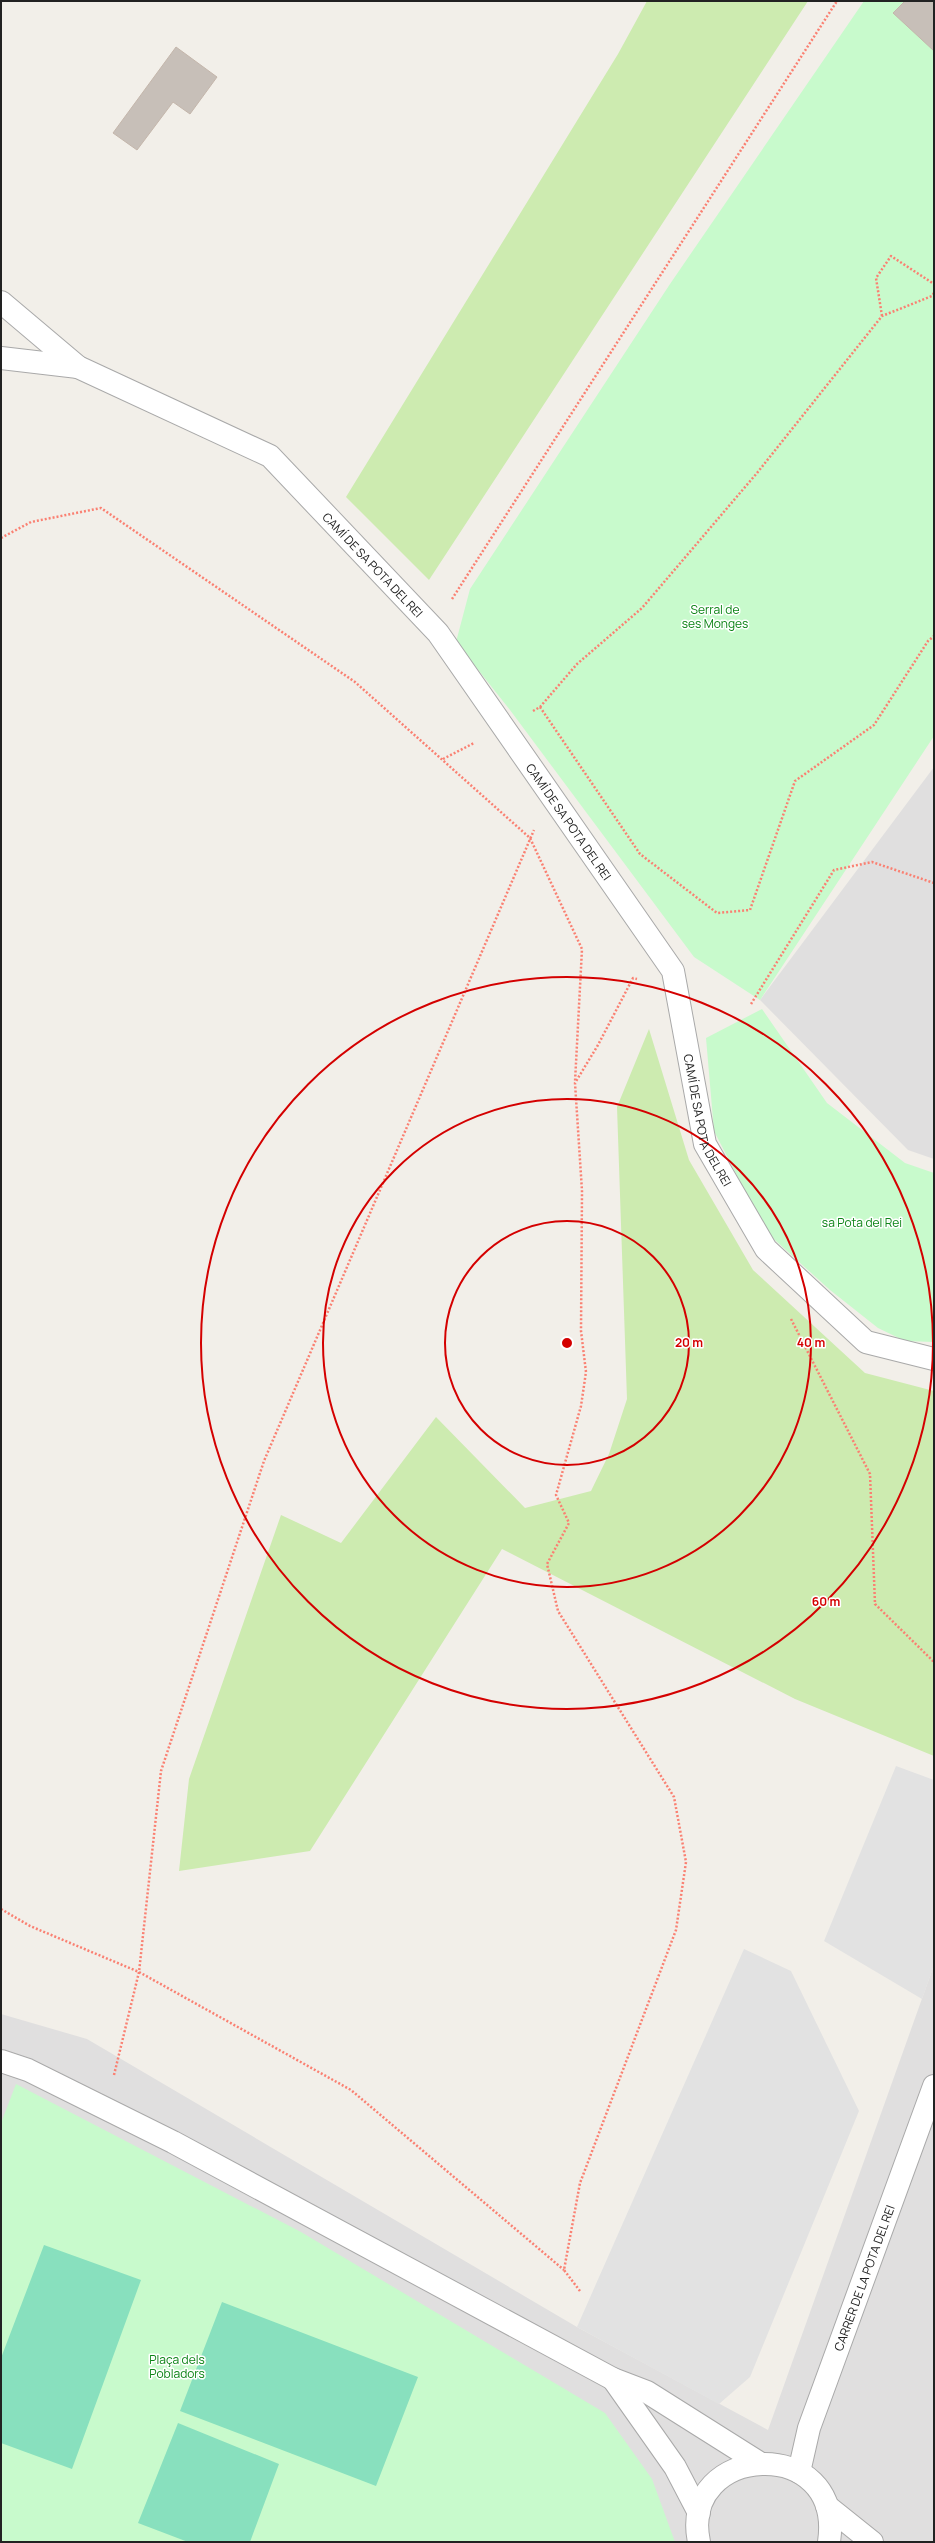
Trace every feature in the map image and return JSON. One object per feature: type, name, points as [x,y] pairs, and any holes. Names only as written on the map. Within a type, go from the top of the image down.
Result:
[{"type":"street","points":[[1,302],[78,367]]},
{"type":"street","points":[[1,358],[78,367]]},
{"type":"street","name":"CAMÍ DE SA POTA DEL REI","points":[[78,367],[270,456],[438,632],[673,971],[705,1144],[766,1249],[866,1342],[934,1359]]},
{"type":"street","points":[[1,2061],[28,2070],[180,2146],[613,2379],[647,2392],[758,2462]]},
{"type":"street","name":"CARRER DE LA POTA DEL REI","points":[[799,2472],[809,2428],[934,2086]]},
{"type":"street","points":[[613,2379],[675,2467],[699,2513]]},
{"type":"street","points":[[699,2542],[699,2513],[706,2494],[719,2479],[738,2468],[758,2462],[780,2464],[799,2472],[815,2486],[827,2506],[831,2527],[828,2542]]},
{"type":"street","points":[[827,2506],[872,2542]]},
{"type":"path","points":[[438,632],[450,602],[837,1]]},
{"type":"path","points":[[882,316],[876,278],[891,256],[934,284]]},
{"type":"path","points":[[443,760],[540,707],[577,664],[642,608],[757,472],[882,316],[932,296],[934,293]]},
{"type":"path","points":[[1,538],[31,522],[101,508],[355,682],[530,838],[582,949],[575,1083],[582,1192],[581,1331],[586,1372],[581,1406],[556,1495],[569,1523],[547,1564],[558,1611],[674,1797],[686,1862],[676,1930],[580,2183],[564,2270]]},
{"type":"path","points":[[540,707],[640,854],[717,913],[750,910],[795,781],[874,725],[928,641],[934,636]]},
{"type":"path","points":[[105,2108],[139,1972],[161,1771],[264,1461],[530,838],[551,796]]},
{"type":"path","points":[[751,1004],[834,870],[872,862],[934,883]]},
{"type":"path","points":[[575,1083],[598,1045],[633,978],[648,981],[673,971]]},
{"type":"path","points":[[790,1316],[795,1330],[870,1474],[875,1604],[934,1662]]},
{"type":"path","points":[[1,1908],[30,1926],[139,1972],[351,2090],[564,2270],[580,2291]]},
{"type":"shaded area","points":[[934,767],[934,1159],[908,1150],[760,1000]]},
{"type":"shaded area","points":[[896,1766],[934,1780],[934,1965],[922,1999],[824,1941]]},
{"type":"shaded area","points":[[744,1949],[791,1971],[859,2111],[750,2377],[719,2404],[577,2327]]},
{"type":"shaded area","name":"Plaça dels Pobladors","points":[[934,1965],[934,2542],[1,2542],[1,2014],[87,2039],[577,2327],[768,2430]]},
{"type":"green space","points":[[647,1],[808,1],[429,580],[346,497],[618,54]]},
{"type":"green space","name":"Serral de ses Monges","points":[[864,1],[934,1],[934,736],[760,1000],[694,957],[510,710],[456,642],[470,589],[670,284]]},
{"type":"green space","name":"sa Pota del Rei","points":[[762,1009],[827,1103],[905,1163],[934,1173],[934,1342],[905,1341],[878,1328],[830,1290],[766,1232],[714,1131],[706,1038]]},
{"type":"green space","points":[[649,1029],[689,1160],[753,1270],[865,1373],[934,1391],[934,1756],[795,1699],[502,1549],[310,1851],[179,1871],[189,1779],[281,1515],[341,1543],[436,1417],[525,1508],[591,1491],[609,1454],[627,1399],[617,1107]]},
{"type":"green space","name":"Plaça dels Pobladors","points":[[16,2084],[301,2232],[605,2413],[652,2479],[675,2542],[1,2542],[1,2123]]},
{"type":"green space","points":[[44,2245],[141,2280],[72,2469],[1,2443],[1,2358]]},
{"type":"green space","points":[[222,2302],[418,2377],[376,2486],[180,2411]]},
{"type":"green space","points":[[178,2423],[279,2464],[250,2542],[188,2542],[138,2523]]},
{"type":"building","points":[[905,1],[934,1],[934,51],[893,13]]},
{"type":"building","points":[[176,47],[217,77],[190,114],[173,102],[137,150],[113,133]]}]
